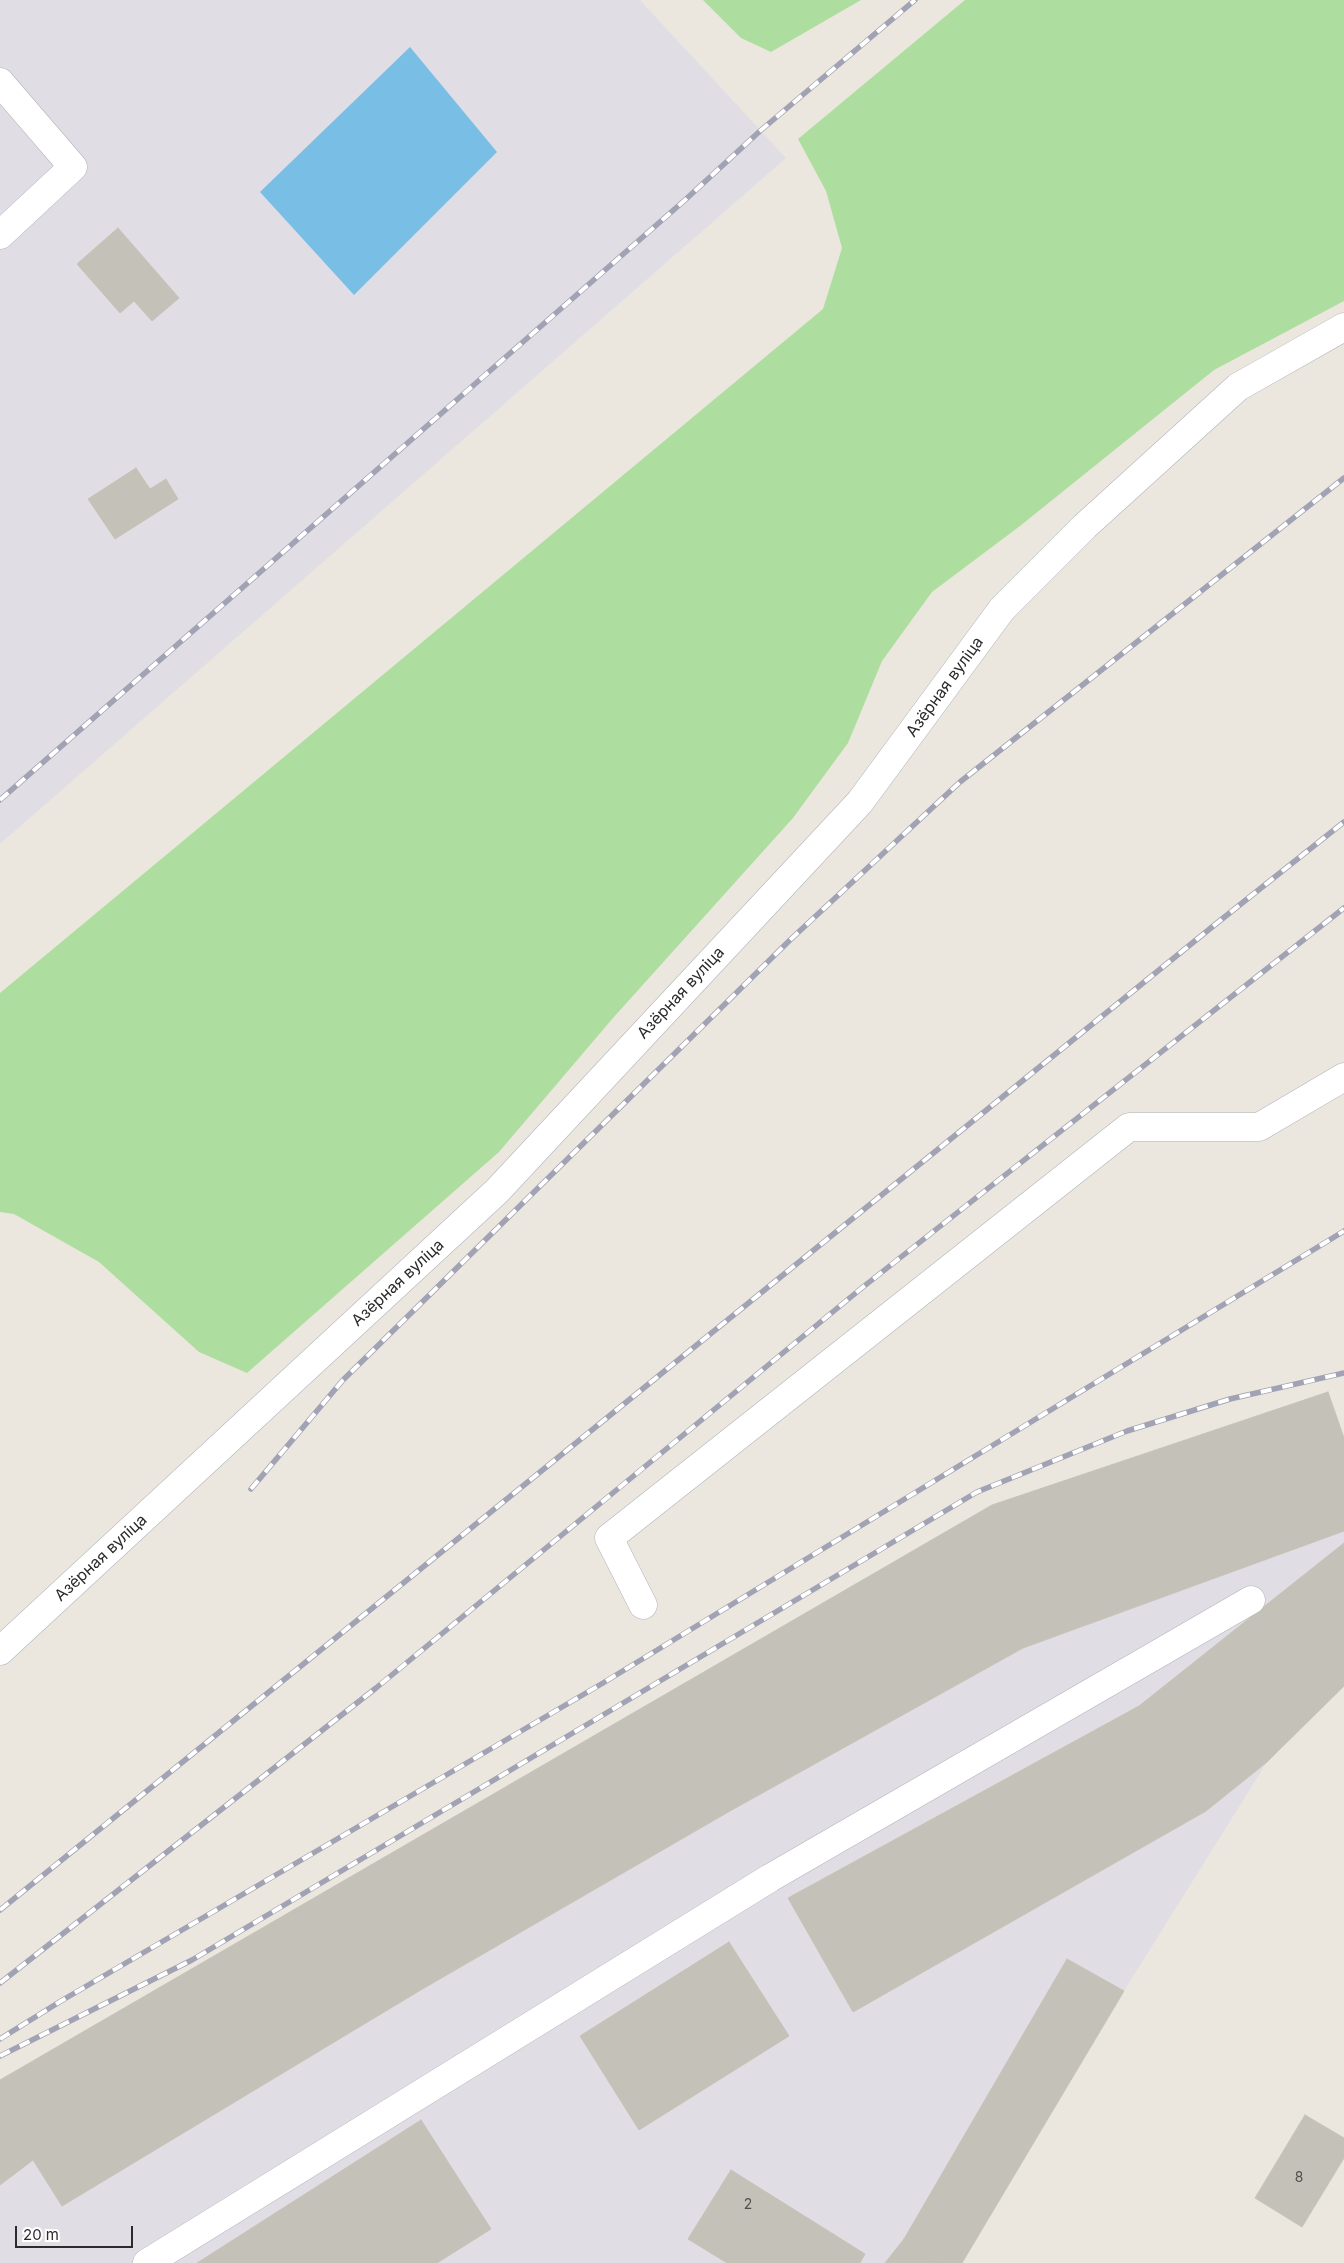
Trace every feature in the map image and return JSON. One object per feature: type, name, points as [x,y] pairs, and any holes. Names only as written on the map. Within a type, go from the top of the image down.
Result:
[{"type":"street","points":[[0,82],[73,167],[0,235]]},
{"type":"street","name":"Азёрная вуліца","points":[[0,1651],[496,1192],[860,802],[1002,609],[1085,526],[1238,387],[1344,327]]},
{"type":"street","points":[[643,1605],[610,1538],[1129,1127],[1259,1127],[1344,1077]]},
{"type":"street","points":[[147,2263],[770,1878],[1251,1600]]},
{"type":"shaded area","points":[[0,0],[640,0],[786,158],[0,844]]},
{"type":"shaded area","points":[[1328,1392],[1344,1438],[1344,1686],[1267,1762],[1124,1991],[962,2263],[0,2263],[0,2080],[992,1505]]},
{"type":"green space","points":[[703,0],[861,0],[771,52],[741,38]]},
{"type":"green space","points":[[965,0],[1344,0],[1344,301],[1214,370],[1020,526],[932,592],[882,661],[848,743],[793,818],[613,1018],[499,1152],[247,1373],[199,1352],[99,1262],[14,1214],[0,1212],[0,993],[823,309],[842,248],[826,191],[798,139]]},
{"type":"water","points":[[410,47],[497,152],[354,295],[260,192]]},
{"type":"building","points":[[118,228],[179,298],[152,321],[134,301],[120,313],[77,264]]},
{"type":"building","points":[[136,468],[150,489],[166,479],[178,499],[115,539],[88,499]]},
{"type":"building","points":[[1328,1392],[1344,1438],[1344,1531],[1023,1648],[730,1811],[419,1991],[62,2206],[33,2160],[0,2185],[0,2080],[992,1505]]},
{"type":"building","points":[[1344,1543],[1344,1686],[1267,1762],[1206,1811],[853,2012],[788,1898],[1139,1706]]},
{"type":"building","points":[[729,1942],[789,2036],[639,2130],[580,2036]]},
{"type":"building","points":[[1067,1959],[1124,1991],[962,2263],[947,2263],[904,2239]]},
{"type":"building","points":[[1305,2115],[1344,2138],[1344,2158],[1302,2227],[1255,2198]]},
{"type":"building","points":[[421,2120],[491,2229],[437,2263],[197,2263]]},
{"type":"building","points":[[731,2170],[865,2254],[860,2263],[727,2263],[688,2239]]},
{"type":"building","points":[[904,2239],[947,2263],[885,2263]]},
{"type":"railway","points":[[0,800],[685,200],[760,131],[915,0]]},
{"type":"railway","points":[[251,1489],[343,1380],[790,940],[960,782],[1344,478]]},
{"type":"railway","points":[[0,1910],[1344,822]]},
{"type":"railway","points":[[0,1983],[376,1688],[863,1287],[1344,908]]},
{"type":"railway","points":[[0,2039],[61,2001],[603,1683],[1344,1231]]},
{"type":"railway","points":[[0,2056],[192,1960],[977,1492],[1127,1431],[1230,1399],[1344,1373]]}]
